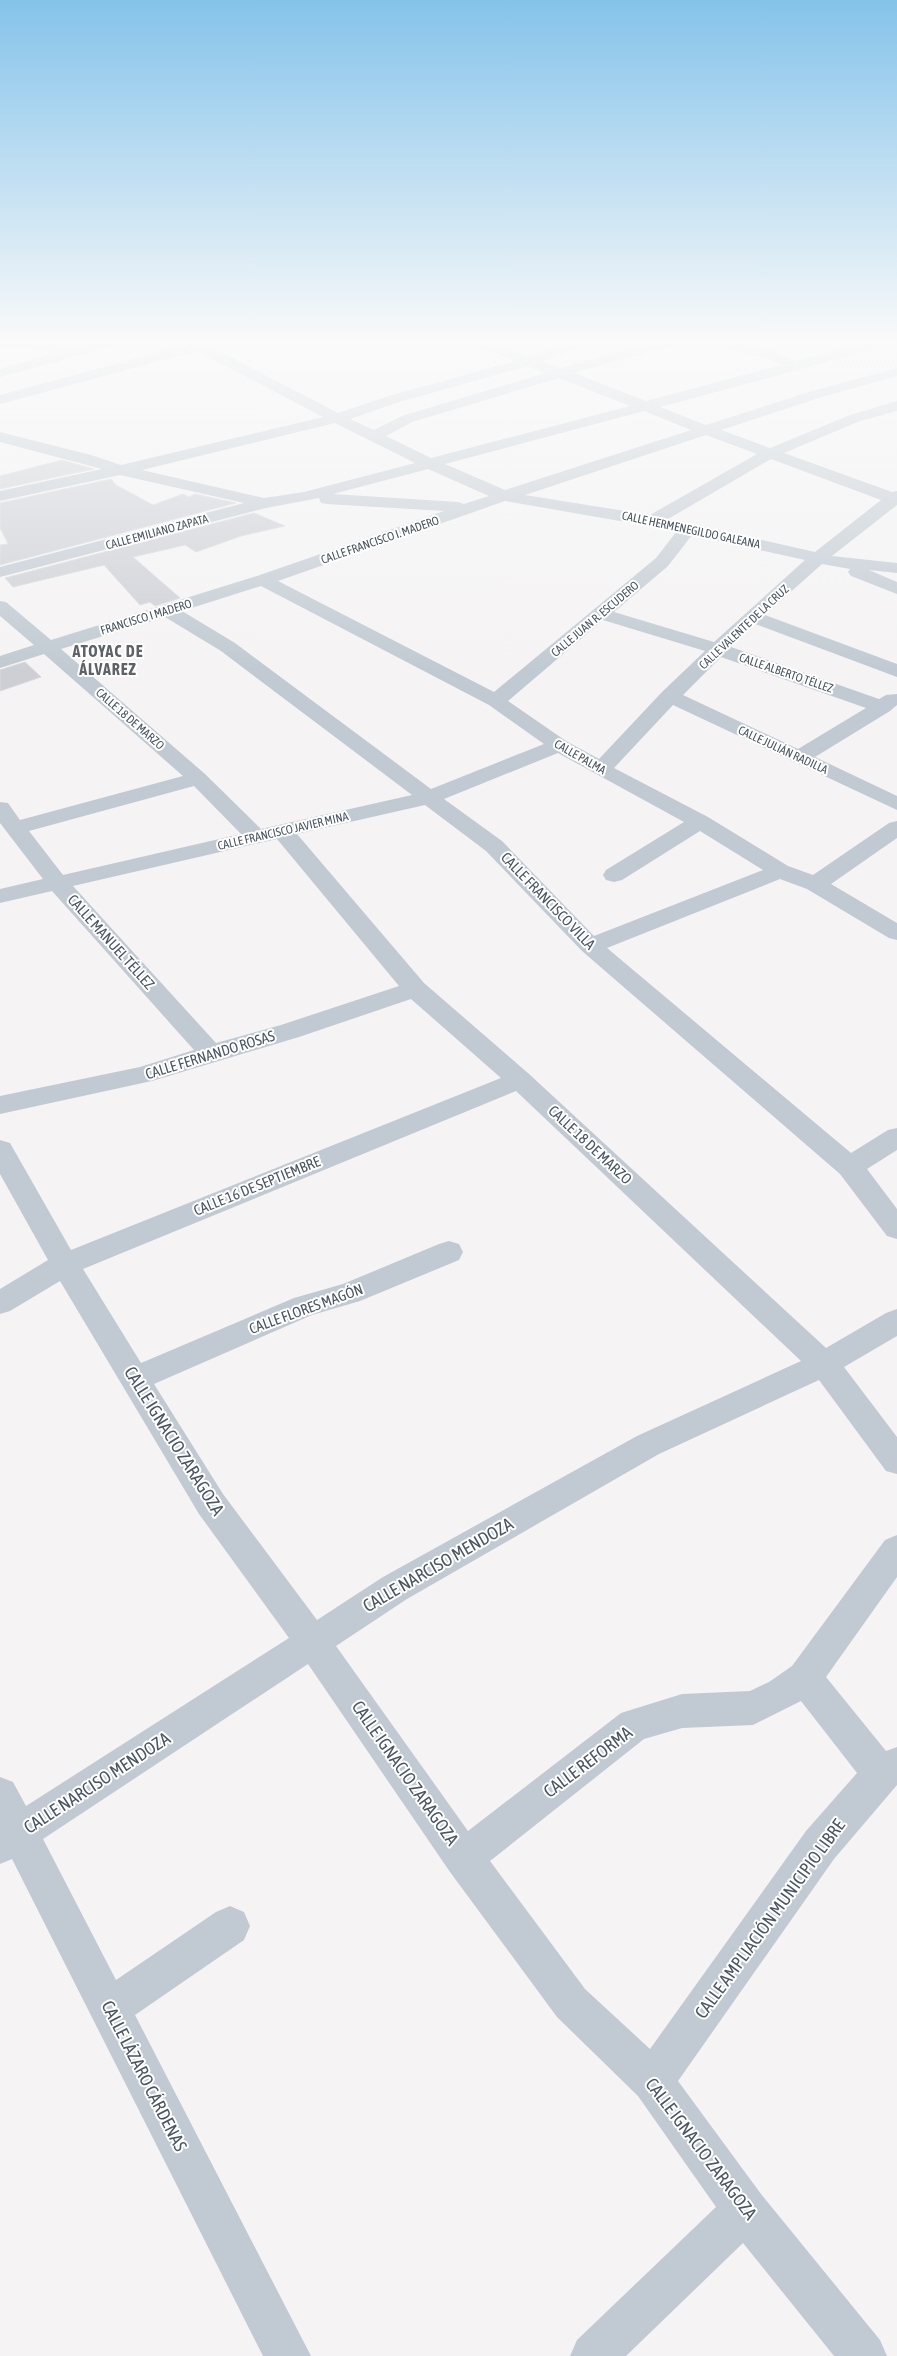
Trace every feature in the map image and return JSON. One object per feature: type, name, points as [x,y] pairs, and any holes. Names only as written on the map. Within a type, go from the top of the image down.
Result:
[{"type":"street","points":[[60,452],[120,470],[265,503]]},
{"type":"street","points":[[0,496],[195,452]]},
{"type":"street","name":"CALLE HERMENEGILDO GALEANA","points":[[406,452],[504,496],[653,521],[828,560],[897,568]]},
{"type":"street","name":"CALLE EMILIANO ZAPATA","points":[[0,572],[265,503],[305,497],[470,452]]},
{"type":"street","name":"CALLE FRANCISCO I. MADERO","points":[[263,580],[504,496],[642,452]]},
{"type":"street","points":[[763,452],[896,498]]},
{"type":"street","points":[[653,521],[773,452]]},
{"type":"street","points":[[305,497],[472,508]]},
{"type":"street","name":"CALLE VALENTE DE LA CRUZ","points":[[601,769],[669,696],[753,617],[828,560],[896,498]]},
{"type":"street","name":"CALLE JUAN R. ESCUDERO","points":[[496,701],[662,562],[688,529]]},
{"type":"street","points":[[828,560],[897,589]]},
{"type":"street","name":"FRANCISCO I MADERO","points":[[0,662],[263,580]]},
{"type":"street","name":"CALLE PALMA","points":[[263,580],[496,701],[559,745],[700,822],[780,871],[814,884],[897,933]]},
{"type":"street","name":"CALLE 18 DE MARZO","points":[[0,606],[198,778],[256,837]]},
{"type":"street","name":"CALLE FRANCISCO VILLA","points":[[166,610],[228,647],[494,846],[590,946],[850,1167],[897,1229]]},
{"type":"street","name":"CALLE ALBERTO TÉLLEZ","points":[[602,614],[890,702]]},
{"type":"street","points":[[753,617],[897,671]]},
{"type":"street","name":"CALLE JULIÁN RADILLA","points":[[669,696],[897,804]]},
{"type":"street","points":[[799,758],[890,702]]},
{"type":"street","name":"CALLE FRANCISCO JAVIER MINA","points":[[0,896],[430,797],[559,745]]},
{"type":"street","points":[[15,828],[198,778]]},
{"type":"street","name":"CALLE MANUEL TÉLLEZ","points":[[0,808],[57,882],[211,1052]]},
{"type":"street","points":[[614,875],[700,822]]},
{"type":"street","points":[[814,884],[897,828]]},
{"type":"street","name":"CALLE 18 DE MARZO","points":[[282,831],[415,989],[520,1080],[824,1364],[897,1461]]},
{"type":"street","points":[[590,946],[780,871]]},
{"type":"street","name":"CALLE FERNANDO ROSAS","points":[[0,1105],[143,1076],[211,1052],[290,1031],[415,989]]},
{"type":"street","name":"CALLE 16 DE SEPTIEMBRE","points":[[0,1304],[65,1264],[520,1080]]},
{"type":"street","points":[[850,1167],[897,1137]]},
{"type":"street","name":"CALLE IGNACIO ZARAGOZA","points":[[0,1150],[65,1264],[211,1504],[312,1641],[464,1858],[571,2003],[653,2081],[745,2210],[864,2356]]},
{"type":"street","name":"CALLE FLORES MAGÓN","points":[[136,1378],[304,1306],[350,1293],[449,1252]]},
{"type":"street","name":"CALLE NARCISO MENDOZA","points":[[10,1839],[395,1588],[648,1445],[824,1364],[897,1321]]},
{"type":"street","name":"CALLE REFORMA","points":[[464,1858],[634,1725],[682,1711],[753,1708],[782,1694],[805,1678],[897,1550]]},
{"type":"street","points":[[805,1678],[889,1769]]},
{"type":"street","name":"CALLE AMPLIACIÓN MUNICIPIO LIBRE","points":[[653,2081],[820,1845],[889,1769]]},
{"type":"street","name":"CALLE LÁZARO CÁRDENAS","points":[[0,1795],[10,1839],[109,2009],[288,2356]]},
{"type":"street","points":[[109,2009],[230,1926]]},
{"type":"street","points":[[593,2356],[745,2210]]},
{"type":"building","points":[[62,460],[94,469],[0,489],[0,476]]},
{"type":"building","points":[[111,479],[116,485],[153,505],[183,494],[189,497],[195,494],[236,503],[0,565],[0,545],[8,544],[0,528],[0,503]]},
{"type":"building","points":[[254,513],[285,526],[241,536],[196,552],[185,545],[133,557],[180,598],[155,606],[150,602],[140,605],[104,565],[13,587],[5,578]]},
{"type":"building","points":[[25,662],[41,677],[0,691],[0,670]]},
{"type":"district","name":"ATOYAC DE ÁLVAREZ","points":[[108,660]]}]
